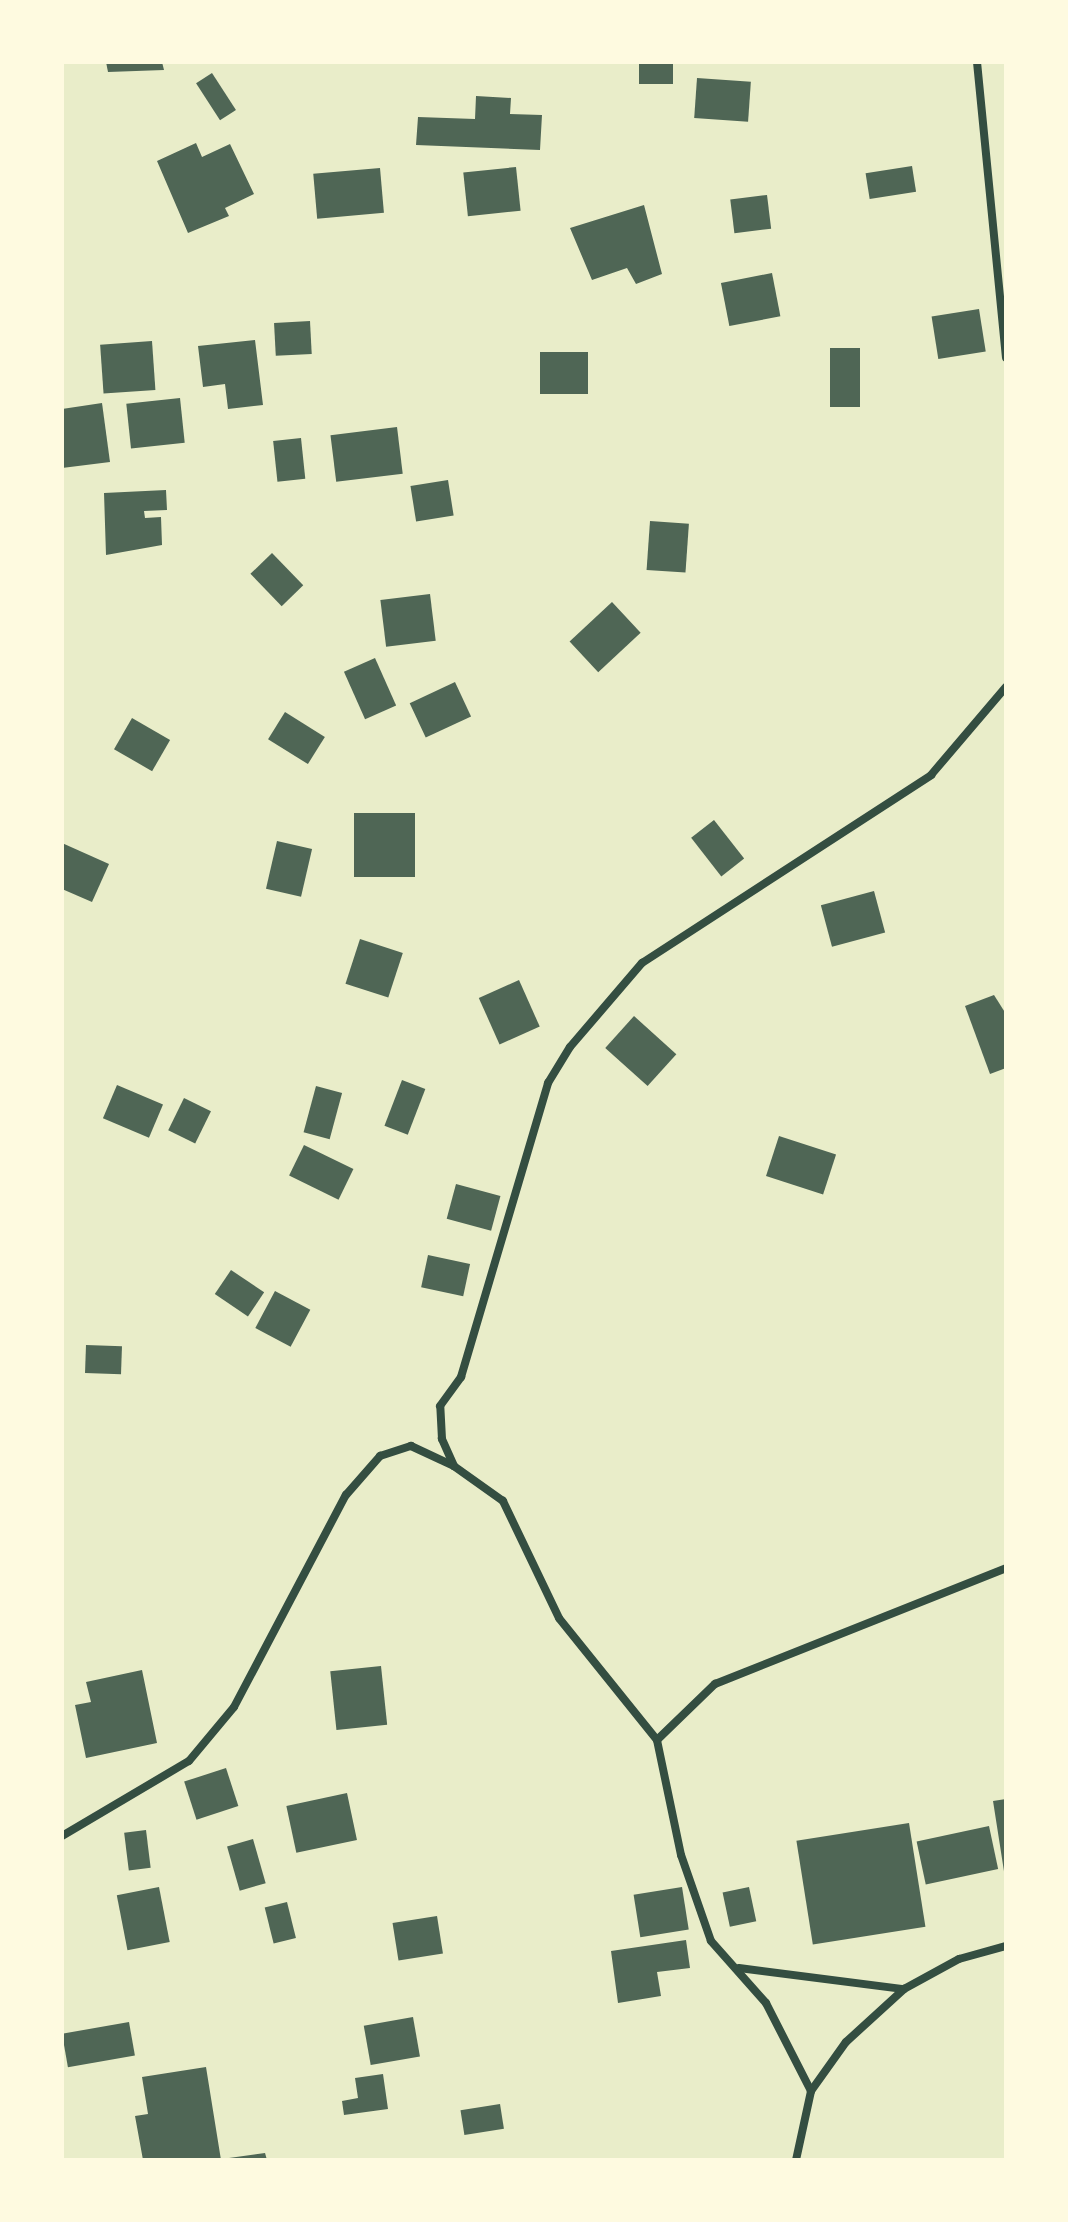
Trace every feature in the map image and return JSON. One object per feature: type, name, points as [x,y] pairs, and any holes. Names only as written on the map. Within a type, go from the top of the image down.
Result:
[{"type":"street","points":[[977,62],[1006,358]]},
{"type":"street","points":[[454,1466],[442,1439],[440,1406],[461,1377],[548,1083],[570,1047],[642,963],[931,775],[1006,687]]},
{"type":"street","points":[[62,1836],[189,1761],[234,1707],[346,1495],[380,1456],[411,1446],[454,1466],[503,1501],[559,1618],[657,1740],[700,1911],[711,1941],[739,1968],[766,2003],[811,2091]]},
{"type":"street","points":[[657,1740],[715,1684],[1006,1568]]},
{"type":"street","points":[[796,2160],[811,2091],[846,2042],[904,1989],[959,1959],[1006,1946]]},
{"type":"street","points":[[739,1968],[904,1989]]},
{"type":"building","points":[[106,62],[162,62],[164,70],[108,72]]},
{"type":"building","points":[[639,62],[673,62],[673,84],[639,84]]},
{"type":"building","points":[[212,73],[236,110],[220,120],[196,83]]},
{"type":"building","points":[[697,78],[751,82],[748,122],[694,118]]},
{"type":"building","points":[[476,96],[511,98],[510,114],[542,115],[540,150],[416,145],[418,117],[475,119]]},
{"type":"building","points":[[196,143],[202,157],[230,144],[254,194],[225,208],[229,216],[188,233],[157,161]]},
{"type":"building","points":[[912,166],[916,192],[870,199],[866,173]]},
{"type":"building","points":[[516,167],[521,211],[468,216],[463,173]]},
{"type":"building","points":[[380,168],[384,213],[317,219],[313,174]]},
{"type":"building","points":[[767,195],[771,229],[734,233],[730,200]]},
{"type":"building","points":[[644,205],[662,274],[636,284],[627,268],[592,280],[570,228]]},
{"type":"building","points":[[772,273],[780,316],[729,326],[721,283]]},
{"type":"building","points":[[979,309],[986,351],[938,359],[932,317]]},
{"type":"building","points":[[310,321],[312,354],[276,356],[274,323]]},
{"type":"building","points":[[255,340],[263,405],[228,409],[225,384],[203,387],[198,346]]},
{"type":"building","points":[[152,341],[155,390],[104,394],[100,345]]},
{"type":"building","points":[[830,348],[860,348],[860,407],[830,407]]},
{"type":"building","points":[[540,352],[588,352],[588,394],[540,394]]},
{"type":"building","points":[[180,398],[185,443],[131,448],[126,404]]},
{"type":"building","points":[[102,403],[110,462],[62,468],[62,409]]},
{"type":"building","points":[[397,427],[403,474],[336,482],[330,435]]},
{"type":"building","points":[[301,438],[305,479],[277,482],[273,441]]},
{"type":"building","points":[[448,480],[454,516],[416,522],[410,486]]},
{"type":"building","points":[[166,490],[167,510],[144,511],[145,518],[161,517],[162,545],[106,555],[104,493]]},
{"type":"building","points":[[650,521],[689,524],[685,573],[647,570]]},
{"type":"building","points":[[272,553],[303,585],[282,606],[250,574]]},
{"type":"building","points":[[430,594],[436,641],[386,647],[380,600]]},
{"type":"building","points":[[612,602],[641,633],[598,672],[570,642]]},
{"type":"building","points":[[375,658],[396,706],[365,719],[344,672]]},
{"type":"building","points":[[455,682],[471,716],[426,738],[410,703]]},
{"type":"building","points":[[285,712],[325,737],[308,764],[268,739]]},
{"type":"building","points":[[132,718],[170,740],[152,771],[114,749]]},
{"type":"building","points":[[354,813],[415,813],[415,877],[354,877]]},
{"type":"building","points":[[714,820],[744,859],[721,876],[691,838]]},
{"type":"building","points":[[277,841],[312,849],[301,897],[266,889]]},
{"type":"building","points":[[62,843],[109,864],[92,902],[62,889]]},
{"type":"building","points":[[874,891],[885,933],[832,947],[821,905]]},
{"type":"building","points":[[360,939],[403,953],[388,998],[345,984]]},
{"type":"building","points":[[519,980],[540,1027],[500,1044],[479,998]]},
{"type":"building","points":[[994,995],[1006,1014],[1006,1068],[990,1074],[965,1006]]},
{"type":"building","points":[[634,1016],[676,1054],[648,1086],[605,1048]]},
{"type":"building","points":[[402,1080],[425,1089],[408,1135],[384,1126]]},
{"type":"building","points":[[117,1085],[163,1105],[149,1138],[103,1118]]},
{"type":"building","points":[[316,1086],[342,1093],[330,1139],[304,1132]]},
{"type":"building","points":[[184,1098],[211,1111],[195,1144],[168,1130]]},
{"type":"building","points":[[779,1136],[836,1155],[823,1194],[766,1176]]},
{"type":"building","points":[[304,1145],[353,1169],[339,1200],[289,1176]]},
{"type":"building","points":[[456,1184],[500,1196],[491,1231],[447,1219]]},
{"type":"building","points":[[428,1255],[470,1264],[463,1296],[421,1287]]},
{"type":"building","points":[[231,1270],[264,1292],[248,1316],[215,1294]]},
{"type":"building","points":[[275,1291],[310,1310],[291,1347],[255,1328]]},
{"type":"building","points":[[86,1345],[122,1346],[121,1374],[85,1373]]},
{"type":"building","points":[[381,1666],[387,1725],[336,1730],[330,1671]]},
{"type":"building","points":[[142,1670],[157,1743],[86,1758],[75,1705],[91,1702],[86,1682]]},
{"type":"building","points":[[226,1768],[238,1806],[197,1820],[184,1782]]},
{"type":"building","points":[[347,1793],[357,1840],[296,1853],[286,1806]]},
{"type":"building","points":[[1006,1799],[1006,1884],[993,1801]]},
{"type":"building","points":[[909,1823],[925,1927],[813,1945],[796,1841]]},
{"type":"building","points":[[989,1826],[998,1869],[926,1884],[917,1841]]},
{"type":"building","points":[[146,1830],[151,1868],[129,1870],[124,1833]]},
{"type":"building","points":[[253,1839],[266,1883],[240,1891],[227,1846]]},
{"type":"building","points":[[159,1887],[170,1942],[127,1950],[117,1895]]},
{"type":"building","points":[[682,1887],[689,1929],[640,1937],[634,1895]]},
{"type":"building","points":[[749,1887],[756,1921],[730,1927],[723,1893]]},
{"type":"building","points":[[287,1902],[296,1938],[274,1943],[265,1908]]},
{"type":"building","points":[[437,1916],[443,1954],[398,1961],[393,1923]]},
{"type":"building","points":[[686,1940],[690,1968],[657,1972],[661,1996],[618,2003],[611,1951]]},
{"type":"building","points":[[413,2017],[420,2056],[371,2065],[364,2026]]},
{"type":"building","points":[[129,2022],[135,2055],[68,2067],[62,2034]]},
{"type":"building","points":[[206,2067],[221,2160],[143,2160],[135,2116],[148,2114],[142,2077]]},
{"type":"building","points":[[383,2074],[388,2109],[344,2115],[342,2101],[358,2098],[355,2078]]},
{"type":"building","points":[[500,2104],[504,2129],[464,2135],[460,2110]]},
{"type":"building","points":[[265,2153],[267,2160],[229,2160],[229,2158]]}]
